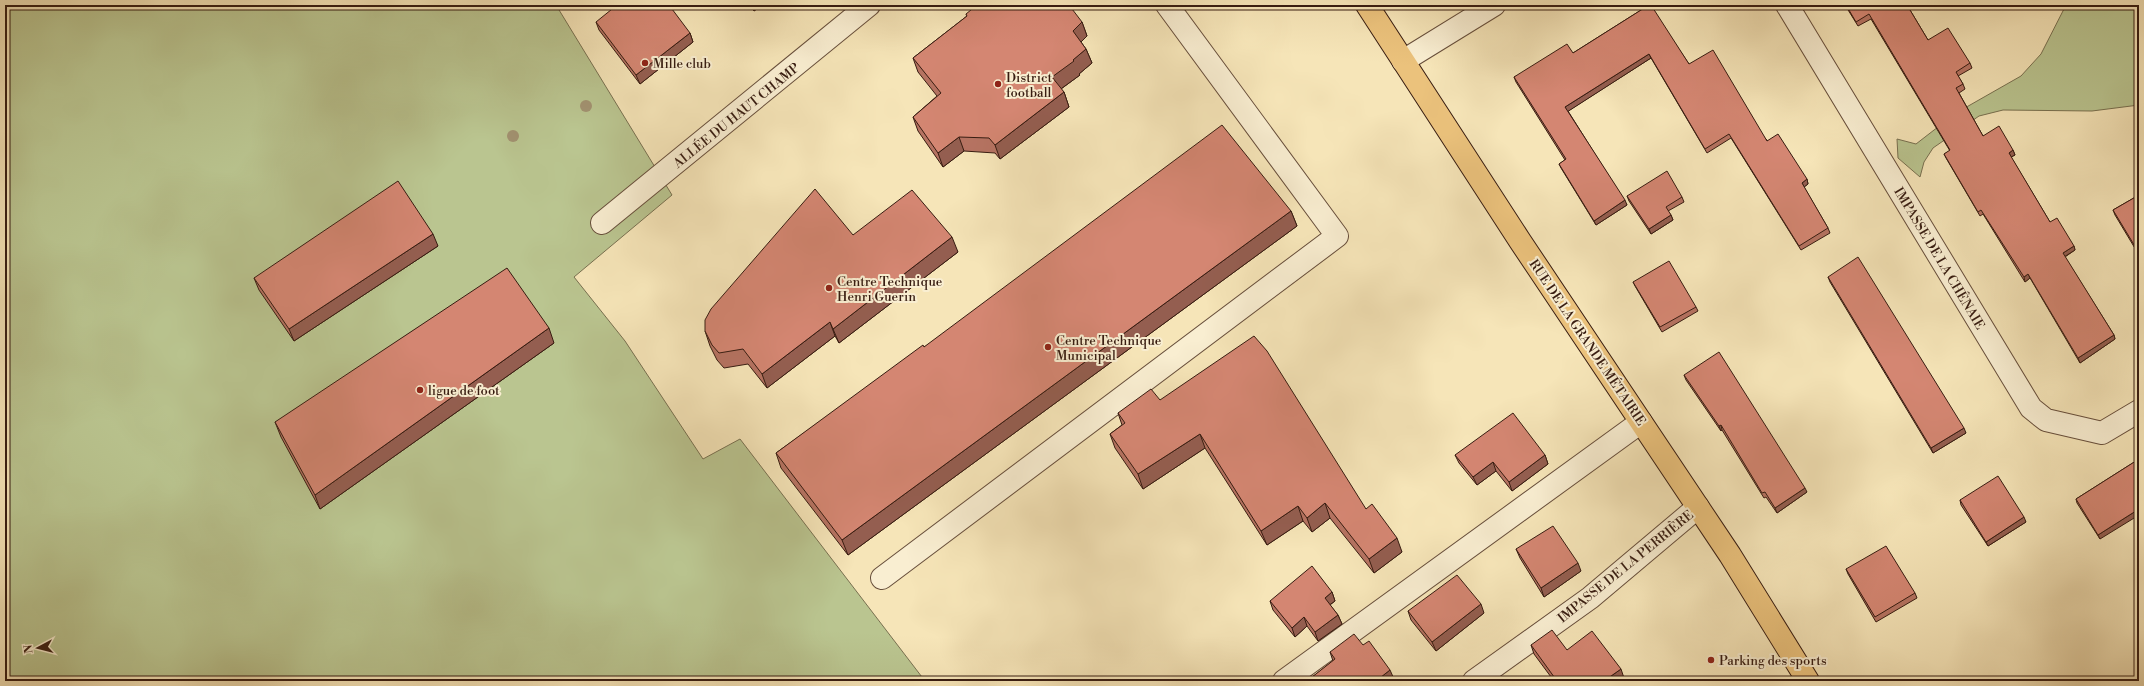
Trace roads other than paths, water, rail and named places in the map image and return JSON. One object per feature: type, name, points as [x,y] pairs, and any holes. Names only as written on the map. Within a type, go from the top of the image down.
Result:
[{"type":"main road","name":"RUE DE LA GRANDE MÉTAIRIE","points":[[1367,5],[1698,507],[1808,681]]},
{"type":"street","name":"ALLÉE DU HAUT CHAMP","points":[[602,223],[869,5]]},
{"type":"street","points":[[882,578],[1337,236],[1167,5]]},
{"type":"street","points":[[1403,61],[1494,5]]},
{"type":"street","name":"IMPASSE DE LA CHÊNAIE","points":[[1787,5],[2031,408],[2046,420],[2102,433],[2139,411]]},
{"type":"street","points":[[1284,681],[1641,422]]},
{"type":"street","name":"IMPASSE DE LA PERRIÈRE","points":[[1474,681],[1590,598],[1698,507]]},
{"type":"place","name":"Mille club","points":[[645,63]]},
{"type":"place","name":"District football","points":[[998,84]]},
{"type":"place","name":"Centre Technique Henri Guerin","points":[[829,288]]},
{"type":"place","name":"Centre Technique Municipal","points":[[1048,347]]},
{"type":"place","name":"ligue de foot","points":[[420,390]]},
{"type":"place","name":"Parking des sports","points":[[1711,660]]}]
